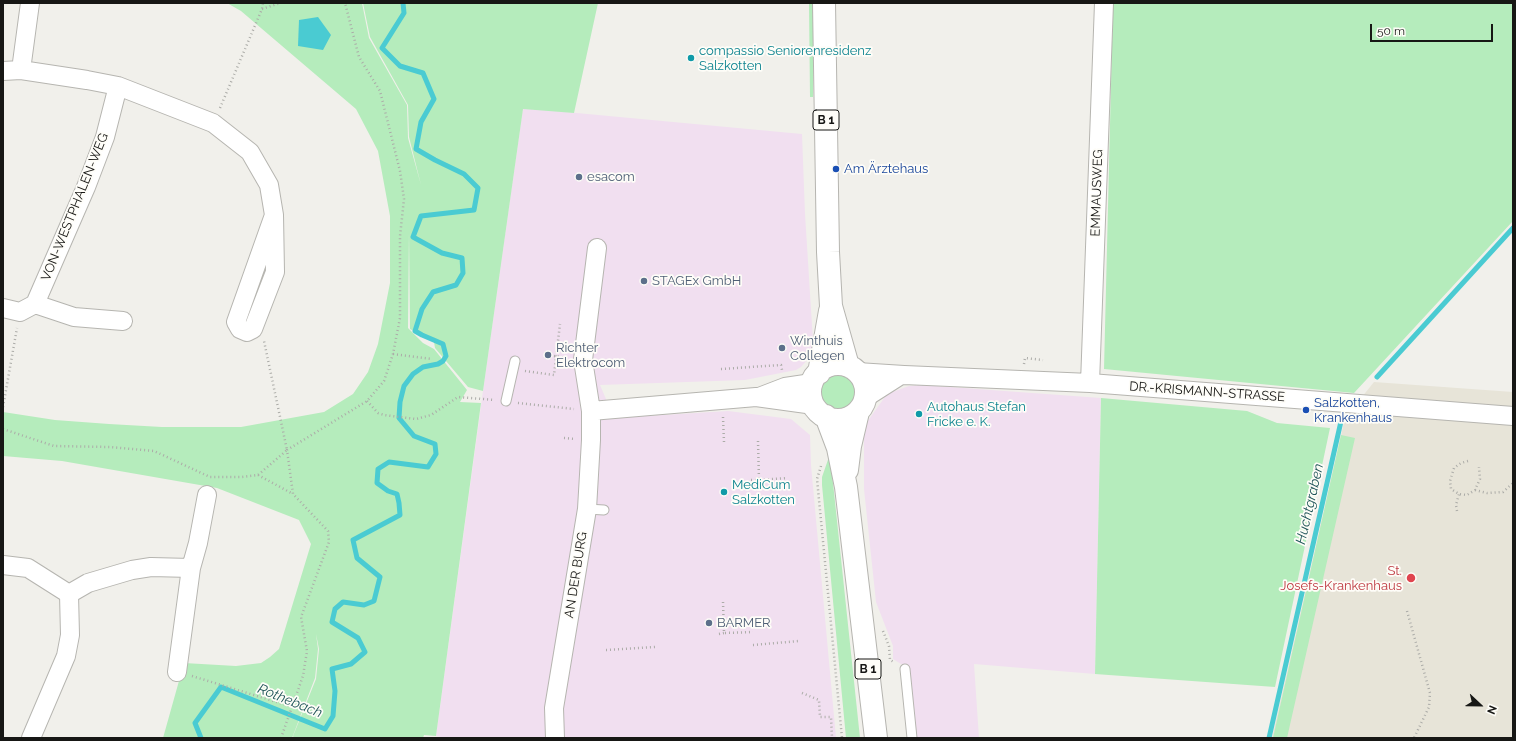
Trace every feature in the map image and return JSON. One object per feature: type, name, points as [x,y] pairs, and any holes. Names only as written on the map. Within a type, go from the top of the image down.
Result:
[{"type":"main road","name":"B 1","points":[[824,3],[828,244],[831,306],[818,394],[838,448],[846,487],[876,738]]},
{"type":"main road","name":"B 1","points":[[831,306],[853,369],[862,377],[865,384],[862,405],[850,446],[846,487]]},
{"type":"main road","points":[[853,369],[840,364],[825,368],[818,394],[834,419],[851,417],[862,405]]},
{"type":"street","points":[[21,70],[30,3]]},
{"type":"street","name":"EMMAUSWEG","points":[[1090,383],[1104,3]]},
{"type":"street","points":[[3,70],[21,70],[118,86],[213,124],[250,152],[270,185],[274,214],[236,322],[240,329],[247,332],[254,329],[258,318]]},
{"type":"street","name":"VON-WESTPHALEN-WEG","points":[[19,308],[86,187],[105,137],[118,86]]},
{"type":"street","name":"AN DER BURG","points":[[555,738],[554,708],[596,510],[591,440],[592,411],[584,360],[597,248]]},
{"type":"street","points":[[19,308],[74,317],[123,321]]},
{"type":"street","name":"DR.-KRISMANN-STRASSE","points":[[853,369],[901,375],[1090,383],[1513,416]]},
{"type":"street","points":[[862,405],[901,375]]},
{"type":"street","points":[[592,411],[759,396],[785,387],[818,394]]},
{"type":"street","points":[[177,672],[191,568],[198,543],[207,495]]},
{"type":"street","points":[[3,565],[28,568],[69,594]]},
{"type":"street","points":[[69,594],[88,583],[132,570],[151,567],[191,568]]},
{"type":"street","points":[[31,738],[66,656],[70,635],[69,594]]},
{"type":"lane","points":[[506,401],[515,361]]},
{"type":"lane","points":[[905,669],[912,738]]},
{"type":"path","points":[[213,124],[262,9],[263,3]]},
{"type":"path","points":[[262,9],[280,3]]},
{"type":"path","points":[[3,429],[54,446],[110,447],[154,451],[210,477],[242,477],[258,475],[287,450],[367,401],[384,381],[393,354],[400,318],[400,236],[404,199],[400,171],[380,91],[359,57],[345,3]]},
{"type":"path","points":[[3,407],[19,308]]},
{"type":"path","points":[[258,318],[266,348],[287,450],[293,494]]},
{"type":"path","points":[[525,364],[524,371],[554,375],[560,324]]},
{"type":"path","points":[[393,354],[432,360]]},
{"type":"path","points":[[720,369],[781,365],[782,375]]},
{"type":"path","points":[[367,401],[378,413],[384,416],[416,419],[431,415],[458,397],[592,411]]},
{"type":"path","points":[[722,400],[724,442]]},
{"type":"path","points":[[758,441],[760,480]]},
{"type":"path","points":[[1468,461],[1461,463],[1454,468],[1450,481],[1451,489],[1459,494],[1467,495],[1475,490],[1480,479],[1479,466]]},
{"type":"path","points":[[822,464],[817,479],[842,738]]},
{"type":"path","points":[[258,475],[293,494],[328,531],[329,542],[301,617],[307,651],[303,676],[281,738]]},
{"type":"path","points":[[751,480],[787,478]]},
{"type":"path","points":[[1475,490],[1487,493],[1504,492],[1513,483]]},
{"type":"path","points":[[1457,511],[1456,505],[1459,494]]},
{"type":"path","points":[[723,602],[724,633]]},
{"type":"path","points":[[1407,611],[1430,693],[1428,707],[1414,738]]},
{"type":"path","points":[[881,624],[889,646],[890,660],[905,669]]},
{"type":"path","points":[[719,634],[753,632]]},
{"type":"path","points":[[753,645],[798,640]]},
{"type":"path","points":[[606,650],[655,647]]},
{"type":"path","points":[[177,672],[293,707]]},
{"type":"path","points":[[802,693],[819,700],[820,717],[831,717],[832,738]]},
{"type":"shaded area","points":[[523,108],[802,134],[805,214],[813,341],[813,350],[808,359],[796,370],[745,380],[600,385],[614,418],[728,411],[791,419],[810,435],[811,465],[836,738],[446,738],[436,736]]},
{"type":"shaded area","name":"St. Josefs-Krankenhaus","points":[[1374,382],[1513,392],[1513,738],[1272,738],[1345,418]]},
{"type":"shaded area","points":[[922,385],[1101,398],[1095,674],[974,664],[979,738],[917,738],[909,669],[893,659],[893,646],[876,602],[864,489],[864,436],[867,422],[887,394],[909,386]]},
{"type":"green space","points":[[227,3],[362,3],[369,38],[407,105],[408,138],[421,185],[409,137],[408,105],[370,37],[363,3],[598,3],[574,113],[523,109],[483,391],[468,387],[435,348],[434,342],[410,329],[409,232],[408,328],[423,343],[434,349],[467,390],[460,402],[481,403],[436,736],[424,735],[423,738],[294,738],[293,736],[316,679],[319,649],[316,634],[318,649],[315,678],[292,738],[163,738],[184,663],[236,666],[261,663],[279,649],[311,544],[299,520],[217,488],[62,461],[3,456],[3,412],[55,420],[109,424],[162,427],[241,427],[324,412],[353,394],[368,372],[378,344],[390,283],[390,216],[378,151],[356,109],[241,11]]},
{"type":"green space","points":[[809,3],[814,3],[813,97],[810,97]]},
{"type":"green space","points":[[1113,3],[1513,3],[1513,221],[1354,393],[1104,369]]},
{"type":"green space","points":[[841,375],[848,377],[853,382],[855,392],[853,402],[848,407],[835,409],[828,407],[823,402],[821,389],[823,382],[828,377]]},
{"type":"green space","points":[[1101,398],[1247,411],[1277,423],[1330,428],[1275,687],[1095,674]]},
{"type":"green space","points":[[1341,435],[1355,438],[1287,738],[1273,738]]},
{"type":"green space","points":[[830,454],[860,738],[846,738],[822,485],[822,477]]},
{"type":"water","points":[[318,17],[331,35],[323,50],[298,46],[299,20]]},
{"type":"waterway","name":"Rothebach","points":[[201,738],[195,723],[221,687],[325,729],[333,716],[335,691],[332,669],[351,664],[365,652],[358,638],[332,622],[335,609],[343,602],[364,605],[374,601],[380,577],[357,558],[353,540],[400,515],[397,494],[388,491],[377,483],[378,469],[389,462],[428,467],[436,454],[435,444],[414,436],[399,418],[400,402],[404,386],[413,374],[423,367],[438,364],[443,361],[446,356],[443,344],[415,331],[422,309],[433,292],[456,285],[463,273],[462,258],[442,253],[413,237],[421,216],[474,210],[478,188],[464,174],[416,149],[421,122],[434,99],[423,73],[400,66],[382,48],[404,13],[403,3]]},
{"type":"waterway","name":"Huchtgraben","points":[[1377,377],[1513,228]]},
{"type":"waterway","name":"Huchtgraben","points":[[1269,738],[1342,417]]},
{"type":"place","name":"compassio Seniorenresidenz Salzkotten","points":[[691,58]]},
{"type":"place","name":"Am Ärztehaus","points":[[836,169]]},
{"type":"place","name":"esacom","points":[[579,177]]},
{"type":"place","name":"STAGEx GmbH","points":[[644,281]]},
{"type":"place","name":"Winthuis Collegen","points":[[782,348]]},
{"type":"place","name":"Richter Elektrocom","points":[[548,355]]},
{"type":"place","name":"Salzkotten, Krankenhaus","points":[[1306,410]]},
{"type":"place","name":"Autohaus Stefan Fricke e. K.","points":[[919,414]]},
{"type":"place","name":"MediCum Salzkotten","points":[[724,492]]},
{"type":"place","name":"St. Josefs-Krankenhaus","points":[[1411,578]]},
{"type":"place","name":"BARMER","points":[[709,623]]}]
